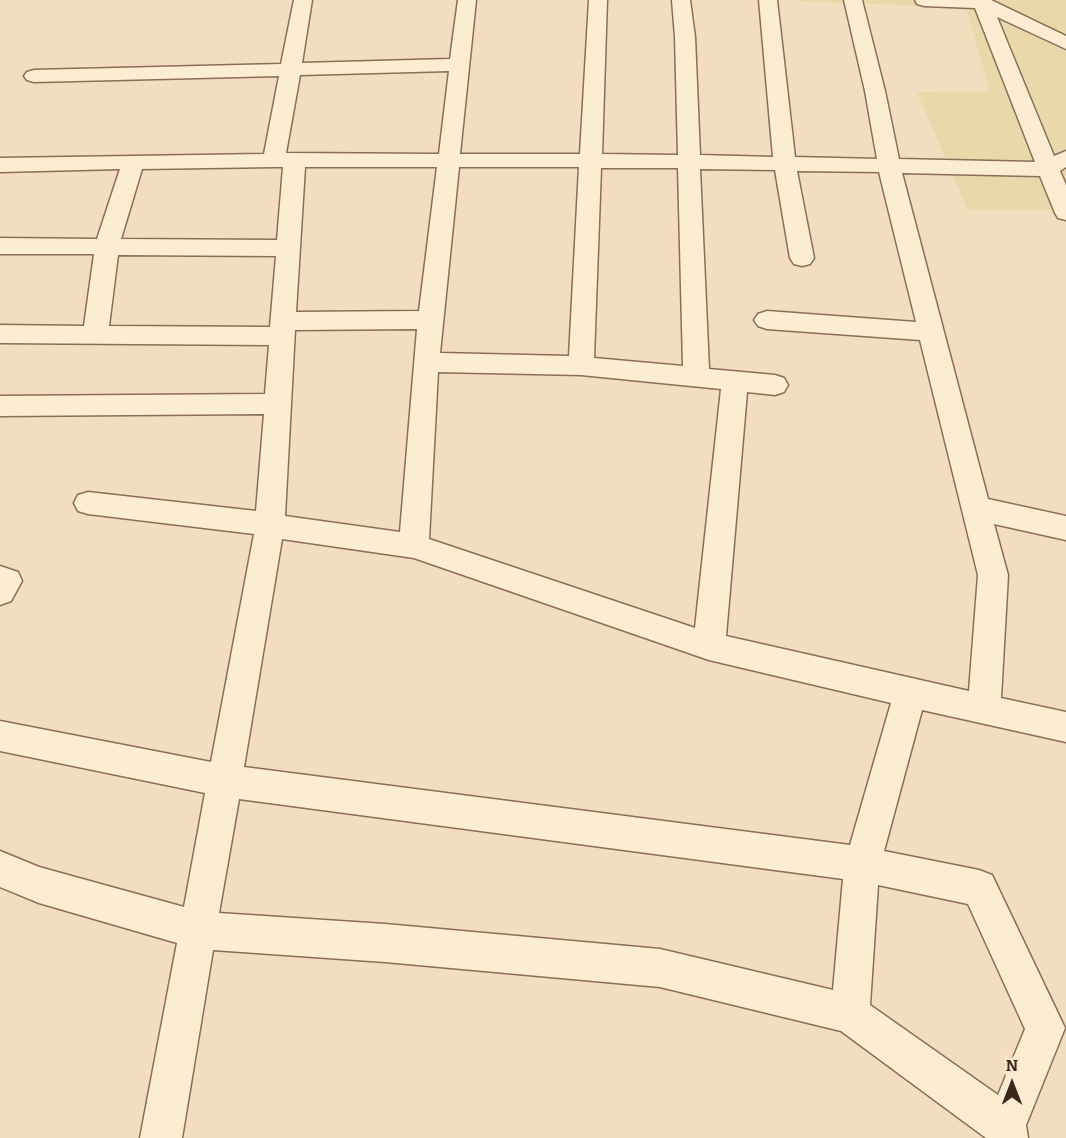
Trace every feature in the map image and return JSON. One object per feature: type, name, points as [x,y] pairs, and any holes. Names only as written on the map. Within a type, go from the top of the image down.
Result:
[{"type":"street","points":[[161,1138],[270,525],[288,248],[284,159],[291,69],[303,0]]},
{"type":"street","points":[[414,546],[430,320],[467,0]]},
{"type":"street","points":[[581,366],[598,0]]},
{"type":"street","points":[[681,0],[686,37],[696,377]]},
{"type":"street","points":[[768,0],[785,164],[802,258]]},
{"type":"street","points":[[853,0],[875,91],[889,167],[993,575],[984,709]]},
{"type":"street","points":[[924,0],[981,1],[1066,43]]},
{"type":"street","points":[[981,1],[1057,164],[1066,213]]},
{"type":"street","points":[[34,76],[459,65]]},
{"type":"street","points":[[0,165],[284,159],[690,162],[889,167],[1057,164]]},
{"type":"street","points":[[95,335],[107,245],[133,162]]},
{"type":"street","points":[[0,246],[288,248]]},
{"type":"street","points":[[0,334],[95,335],[283,329],[430,320]]},
{"type":"street","points":[[767,320],[931,332]]},
{"type":"street","points":[[426,362],[581,366],[775,385]]},
{"type":"street","points":[[709,646],[735,381]]},
{"type":"street","points":[[0,406],[278,404]]},
{"type":"street","points":[[88,503],[270,525],[414,546],[709,646],[1066,727]]},
{"type":"street","points":[[976,508],[1066,528]]},
{"type":"street","points":[[0,579],[7,581],[0,592]]},
{"type":"street","points":[[850,1014],[862,864],[910,693]]},
{"type":"street","points":[[0,736],[225,781],[862,864],[979,888],[1045,1028],[1006,1132],[850,1014],[660,968],[385,942],[198,930],[39,885],[0,869]]},
{"type":"shaded area","points":[[780,0],[1066,0],[1066,210],[968,210],[917,92],[990,91],[966,8]]}]
